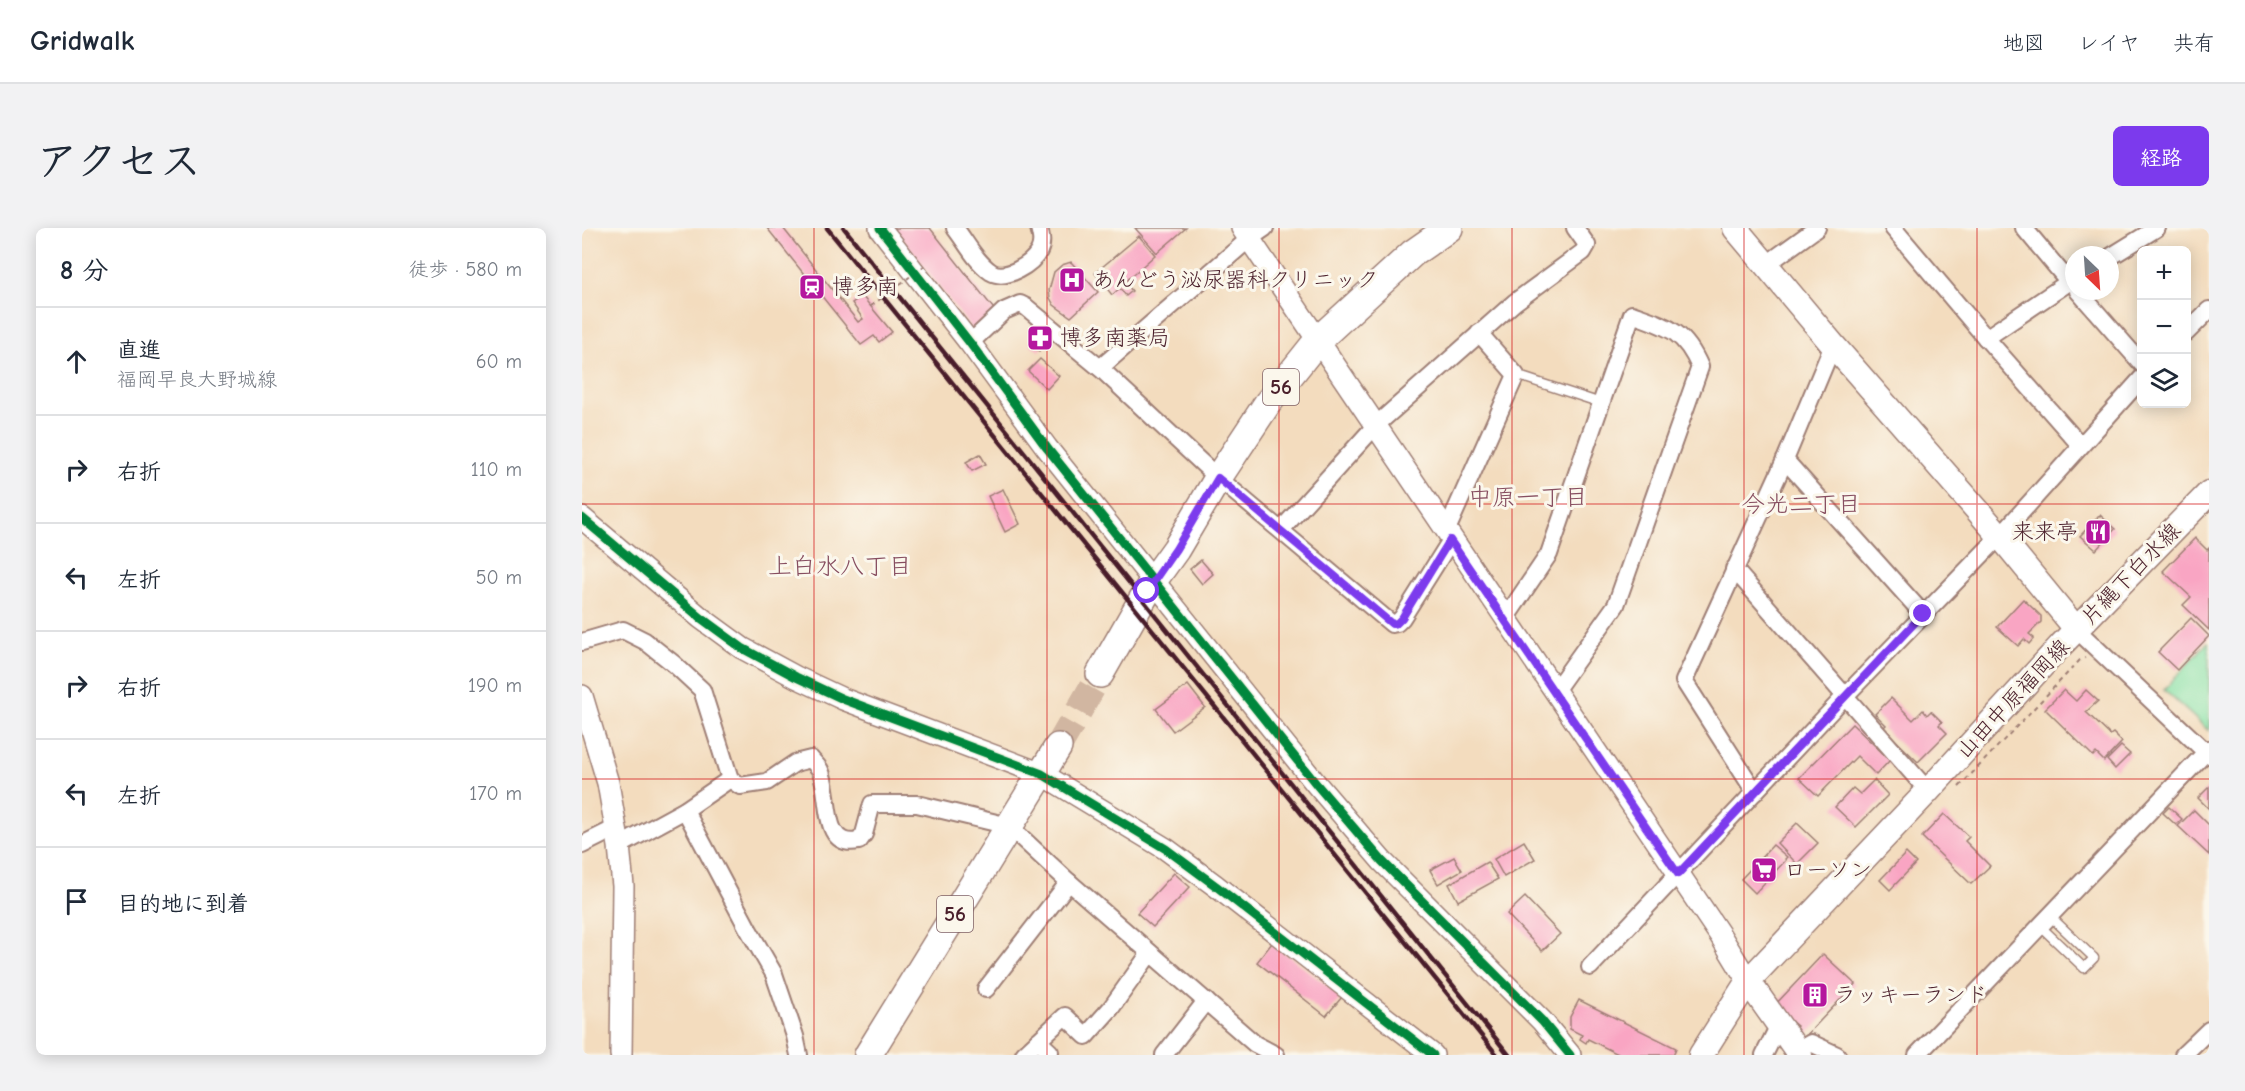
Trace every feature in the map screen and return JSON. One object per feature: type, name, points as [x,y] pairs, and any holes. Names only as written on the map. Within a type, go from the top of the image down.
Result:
[{"type":"main road","name":"56","points":[[1100,674],[1153,581],[1176,549],[1218,478],[1267,404],[1318,340],[1413,253],[1449,228]]},
{"type":"main road","name":"山田中原福岡線","points":[[1735,228],[1833,345],[2000,536],[2077,630],[1748,981]]},
{"type":"main road","name":"片縄下白水線","points":[[2077,630],[2209,493]]},
{"type":"main road","name":"56","points":[[868,1055],[1058,747]]},
{"type":"main road","points":[[1701,1055],[1748,981],[1798,1053]]},
{"type":"street","points":[[880,228],[970,343],[1047,448],[1253,707],[1382,861],[1542,1021],[1570,1055]]},
{"type":"street","points":[[955,228],[982,263],[993,273],[1007,276],[1038,252],[1042,240],[1040,228]]},
{"type":"street","points":[[1281,530],[1375,426],[1515,302],[1583,252],[1587,245],[1575,228]]},
{"type":"street","points":[[1767,264],[1817,228]]},
{"type":"street","points":[[1893,228],[2080,445]]},
{"type":"street","points":[[2024,228],[2065,275]]},
{"type":"street","points":[[2119,251],[2157,228]]},
{"type":"street","points":[[1101,368],[1252,232],[1318,340],[1504,619],[1737,960],[1748,981]]},
{"type":"street","points":[[1986,338],[2065,290]]},
{"type":"street","points":[[2087,300],[2137,358]]},
{"type":"street","points":[[970,343],[1004,311],[1020,304],[1026,307],[1101,368],[1218,478],[1392,624],[1402,618],[1448,536],[1516,375],[1479,333]]},
{"type":"street","points":[[2191,329],[2209,310]]},
{"type":"street","points":[[1504,619],[1549,554],[1632,314],[1664,326],[1686,340],[1700,367],[1617,604],[1554,692]]},
{"type":"street","points":[[1755,792],[1684,681],[1785,460],[1833,345]]},
{"type":"street","points":[[1590,968],[1846,695],[2000,536],[2137,383]]},
{"type":"street","points":[[1785,460],[1923,614]]},
{"type":"street","points":[[586,527],[700,618],[742,648],[843,699],[1042,774],[1166,849],[1433,1055]]},
{"type":"street","points":[[1734,569],[1928,791]]},
{"type":"street","points":[[582,642],[623,630],[645,641],[674,664],[702,690],[730,779],[740,786],[767,782],[795,763],[811,759],[820,771],[831,823],[839,840],[848,844],[860,842],[873,804],[917,804],[1009,826],[1069,882],[1206,1001],[1251,1049],[1276,1055]]},
{"type":"street","points":[[1917,1055],[2208,752],[2077,630]]},
{"type":"street","points":[[582,696],[609,783],[618,837],[623,886],[621,1055]]},
{"type":"street","points":[[582,846],[618,837],[685,810],[730,779]]},
{"type":"street","points":[[685,810],[774,974],[800,1055]]},
{"type":"street","points":[[986,989],[1069,882]]},
{"type":"street","points":[[1024,1054],[1044,1047],[1065,1016],[1086,1036],[1111,1008],[1150,953]]},
{"type":"street","points":[[1164,1055],[1206,1001]]},
{"type":"street","points":[[1764,1055],[1779,1025]]},
{"type":"street","points":[[2183,1055],[2209,1030]]},
{"type":"street","points":[[1798,1053],[1811,1043],[1837,1055]]},
{"type":"lane","points":[[1516,375],[1601,403]]},
{"type":"lane","points":[[2045,921],[2094,958],[2084,968],[2045,921]]},
{"type":"path","points":[[871,306],[924,266]]},
{"type":"green space","points":[[2209,643],[2209,731],[2164,690]]},
{"type":"building","points":[[767,228],[783,228],[858,322],[863,319],[852,303],[862,296],[892,332],[879,342],[874,336],[861,345]]},
{"type":"building","points":[[894,228],[930,228],[997,313],[973,331]]},
{"type":"building","points":[[1135,228],[1186,228],[1157,253]]},
{"type":"building","points":[[1139,236],[1155,255],[1125,282],[1132,291],[1126,296],[1120,288],[1112,295],[1095,273]]},
{"type":"building","points":[[1071,262],[1098,292],[1071,317],[1054,305],[1049,290],[1054,272],[1062,265]]},
{"type":"building","points":[[1041,328],[1051,335],[1039,351],[1030,344]]},
{"type":"building","points":[[1040,359],[1059,376],[1047,389],[1028,371]]},
{"type":"building","points":[[980,454],[986,464],[972,471],[966,462]]},
{"type":"building","points":[[1003,489],[1020,524],[1005,532],[988,496]]},
{"type":"building","name":"来来亭","points":[[2100,515],[2115,529],[2096,550],[2080,536]]},
{"type":"building","points":[[2195,538],[2207,550],[2209,548],[2209,630],[2183,605],[2191,597],[2163,571]]},
{"type":"building","points":[[1201,560],[1213,574],[1202,584],[1190,569]]},
{"type":"building","points":[[2023,599],[2041,616],[2041,622],[2029,634],[2034,638],[2029,644],[2024,639],[2018,646],[1997,627]]},
{"type":"building","points":[[2191,618],[2209,636],[2177,670],[2158,652]]},
{"type":"building","points":[[1188,685],[1205,707],[1173,731],[1156,709]]},
{"type":"building","points":[[2064,690],[2076,701],[2086,690],[2098,701],[2086,712],[2110,735],[2113,733],[2122,742],[2104,761],[2096,753],[2093,756],[2045,709]]},
{"type":"building","points":[[1891,698],[1913,720],[1923,710],[1927,715],[1931,711],[1942,722],[1939,725],[1947,733],[1918,762],[1883,728],[1886,725],[1875,714]]},
{"type":"building","points":[[1852,724],[1890,760],[1876,775],[1857,756],[1818,796],[1799,778]]},
{"type":"building","points":[[2121,746],[2130,754],[2115,769],[2107,760]]},
{"type":"building","points":[[1874,780],[1888,795],[1856,827],[1835,807],[1853,788],[1860,794]]},
{"type":"building","points":[[2209,787],[2209,809],[2198,798]]},
{"type":"building","points":[[2169,807],[2182,819],[2176,825],[2163,813]]},
{"type":"building","points":[[2194,810],[2209,825],[2209,855],[2178,826]]},
{"type":"building","points":[[1944,814],[1969,837],[1965,841],[1990,866],[1971,884],[1922,837]]},
{"type":"building","points":[[1797,823],[1818,843],[1797,864],[1777,843]]},
{"type":"building","points":[[1524,841],[1535,859],[1504,877],[1494,859]]},
{"type":"building","name":"ローソン","points":[[1773,845],[1787,857],[1786,860],[1755,893],[1741,879]]},
{"type":"building","points":[[1906,853],[1916,863],[1890,890],[1880,880]]},
{"type":"building","points":[[1454,857],[1462,870],[1438,884],[1430,870]]},
{"type":"building","points":[[1487,862],[1498,879],[1458,901],[1449,884]]},
{"type":"building","points":[[1174,873],[1190,887],[1153,927],[1137,913]]},
{"type":"building","points":[[1525,897],[1560,934],[1542,951],[1507,914]]},
{"type":"building","points":[[1272,943],[1342,997],[1326,1016],[1257,962]]},
{"type":"building","name":"ラッキーランド","points":[[1823,954],[1855,984],[1801,1041],[1791,1032],[1797,1026],[1774,1006]]},
{"type":"building","points":[[1579,1000],[1676,1048],[1673,1055],[1620,1055],[1588,1039],[1586,1043],[1580,1039],[1582,1035],[1570,1029],[1570,1017]]},
{"type":"tunnel","points":[[1058,747],[1100,674]]},
{"type":"railway","points":[[827,228],[1497,1055]]},
{"type":"railway","points":[[844,228],[1509,1055]]},
{"type":"cycle path","points":[[880,228],[970,343],[1047,448],[1317,785],[1382,861],[1542,1021],[1570,1055]]},
{"type":"cycle path","points":[[582,518],[701,618],[742,648],[843,699],[1042,774],[1166,849],[1433,1055]]},
{"type":"place","name":"あんどう泌尿器科クリニック","points":[[1072,280]]},
{"type":"place","name":"博多南","points":[[812,287]]},
{"type":"place","name":"博多南薬局","points":[[1040,338]]},
{"type":"place","name":"来来亭","points":[[2098,532]]},
{"type":"place","name":"ローソン","points":[[1764,870]]},
{"type":"place","name":"ラッキーランド","points":[[1815,995]]},
{"type":"district","name":"中原一丁目","points":[[1528,497]]},
{"type":"district","name":"今光二丁目","points":[[1801,504]]},
{"type":"district","name":"上白水八丁目","points":[[840,566]]},
{"type":"route","points":[[1147,591],[1176,549],[1218,478],[1392,624],[1402,618],[1450,540],[1678,874],[1923,614]]}]
